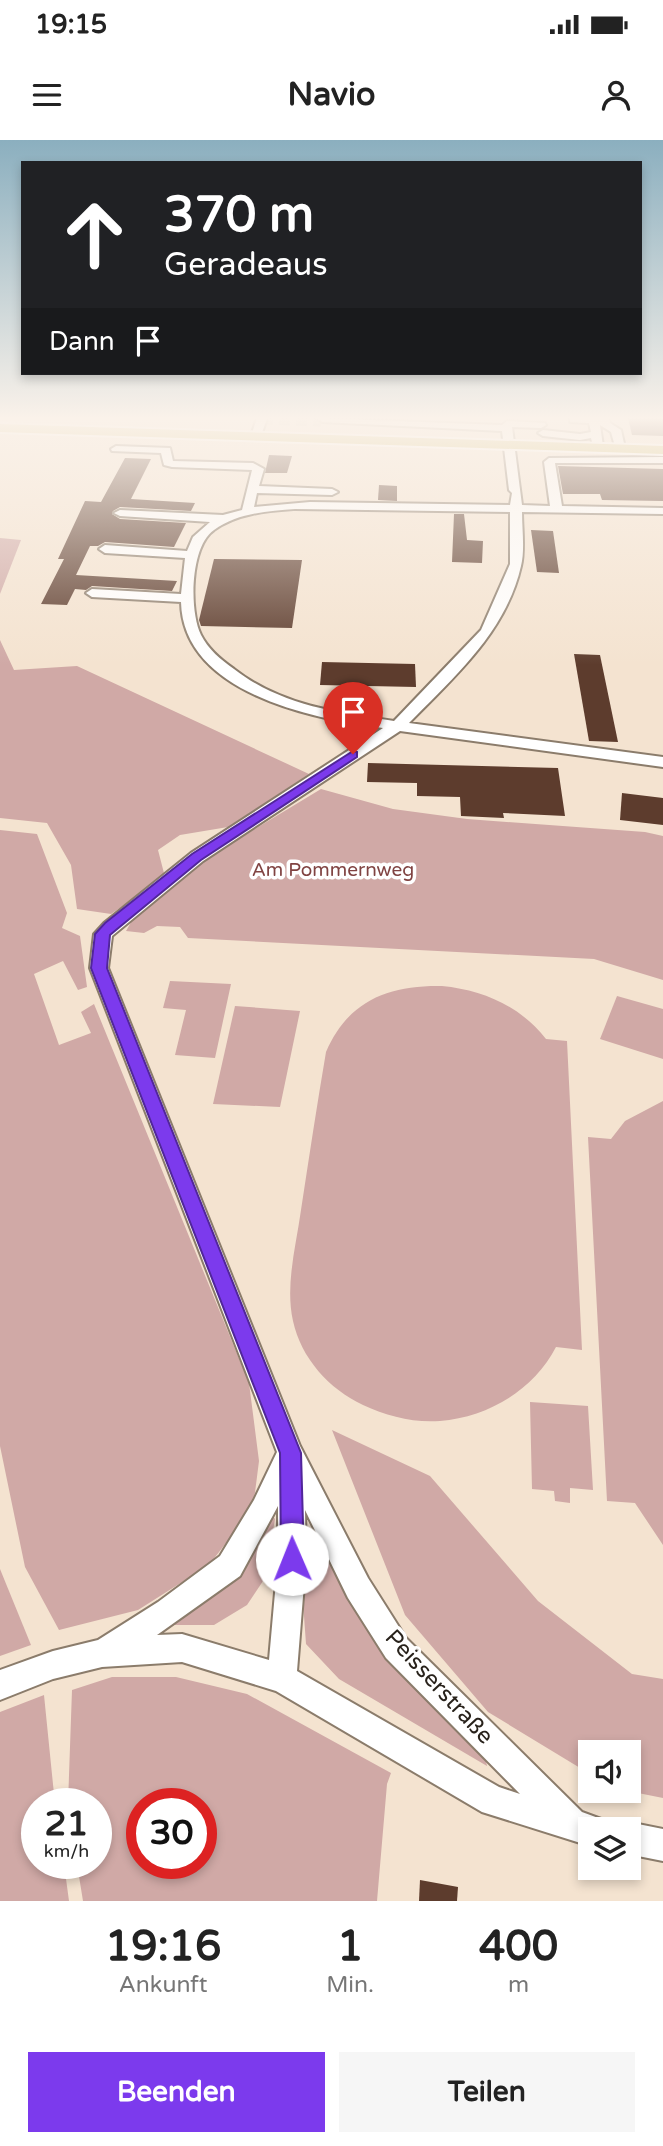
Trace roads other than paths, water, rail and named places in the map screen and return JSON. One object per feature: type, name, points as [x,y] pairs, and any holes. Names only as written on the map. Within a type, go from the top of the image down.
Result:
[{"type":"street","points":[[247,510],[249,500]]},
{"type":"street","points":[[370,500],[370,506]]},
{"type":"street","points":[[476,500],[370,506],[298,505],[247,510],[223,519],[206,531],[192,547],[186,611],[194,636],[214,659],[240,681],[273,698],[316,712],[397,726],[663,762]]},
{"type":"street","name":"Peisserstraße","points":[[516,500],[516,564],[487,631],[450,673],[397,726],[197,857],[110,927],[103,934],[99,968],[290,1453],[358,1588],[396,1648],[578,1823]]},
{"type":"street","points":[[523,500],[557,510],[663,511]]},
{"type":"street","points":[[555,500],[557,510]]},
{"type":"street","points":[[120,513],[223,519]]},
{"type":"street","points":[[105,549],[192,555]]},
{"type":"street","points":[[92,593],[187,598]]},
{"type":"street","points":[[0,1685],[53,1665],[102,1653],[168,1612],[230,1566],[263,1509],[290,1453]]},
{"type":"street","name":"Peisserstraße","points":[[282,1678],[292,1559],[290,1453]]},
{"type":"street","name":"Peisserstraße","points":[[102,1653],[182,1648],[282,1678],[494,1801],[578,1826]]},
{"type":"street","points":[[641,1841],[663,1845]]},
{"type":"park label","name":"Am Pommernweg","points":[[333,870]]}]
